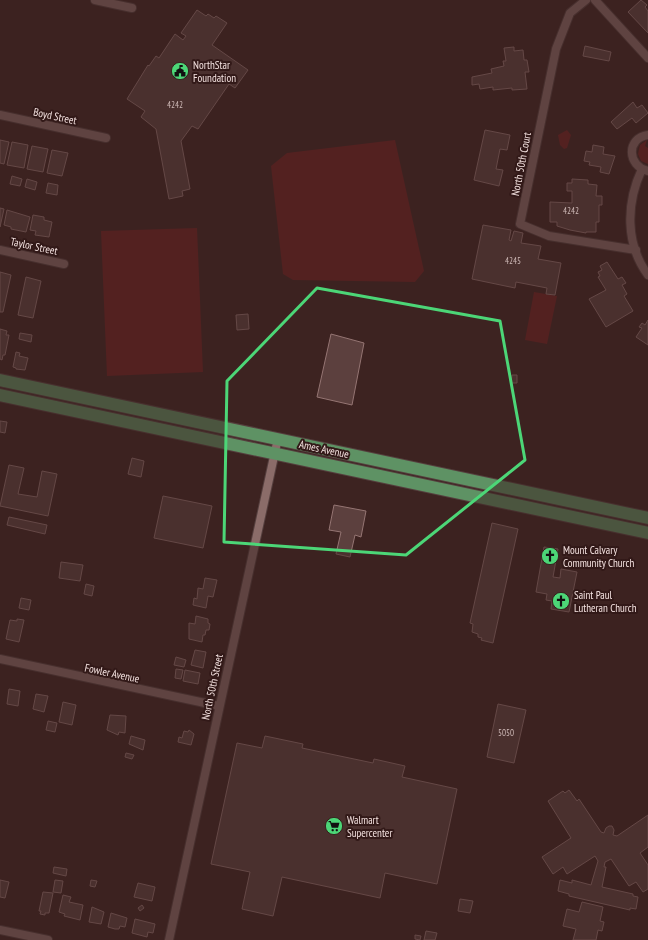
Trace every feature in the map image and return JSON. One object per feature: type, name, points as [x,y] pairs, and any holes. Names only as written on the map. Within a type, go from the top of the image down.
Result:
[{"type":"main road","name":"Ames Avenue","points":[[0,380],[648,518]]},
{"type":"main road","name":"Ames Avenue","points":[[0,395],[648,533]]},
{"type":"street","points":[[95,0],[132,8]]},
{"type":"street","name":"North 50th Court","points":[[586,0],[570,14],[556,49],[520,224],[549,236],[636,250]]},
{"type":"street","points":[[595,0],[648,58]]},
{"type":"street","name":"Boyd Street","points":[[0,115],[106,138]]},
{"type":"street","points":[[648,135],[638,138],[631,149],[633,161],[645,170],[635,184],[630,219],[636,250],[648,275]]},
{"type":"street","name":"Taylor Street","points":[[0,250],[64,264]]},
{"type":"street","name":"North 50th Street","points":[[169,940],[278,438]]},
{"type":"street","name":"Fowler Avenue","points":[[0,660],[219,706]]},
{"type":"street","points":[[0,930],[48,940]]},
{"type":"highlighted area","points":[[317,288],[500,321],[525,460],[406,555],[224,542],[227,381]]},
{"type":"shaded area","points":[[567,130],[571,135],[567,148],[564,149],[560,145],[558,135]]},
{"type":"shaded area","points":[[395,140],[424,271],[415,282],[293,280],[283,274],[271,166],[287,153]]},
{"type":"shaded area","points":[[647,140],[645,146],[648,148],[648,164],[641,161],[638,154],[640,145]]},
{"type":"shaded area","points":[[197,228],[203,372],[107,376],[101,231]]},
{"type":"shaded area","points":[[534,292],[557,296],[547,344],[525,340]]},
{"type":"building","points":[[641,0],[647,5],[645,7],[648,11],[648,33],[628,12]]},
{"type":"building","points":[[197,10],[206,16],[208,14],[214,18],[216,16],[227,23],[212,45],[248,70],[235,88],[229,84],[198,129],[192,126],[181,141],[190,189],[182,191],[183,196],[169,199],[156,129],[141,117],[145,111],[127,99],[148,65],[149,66],[156,56],[159,58],[175,34],[183,40],[186,36],[181,33]]},
{"type":"building","points":[[585,46],[611,52],[609,61],[583,56]]},
{"type":"building","points":[[514,47],[514,51],[523,50],[524,60],[527,60],[529,72],[525,72],[527,89],[512,90],[512,88],[493,90],[493,87],[480,89],[479,84],[472,85],[472,77],[492,73],[491,69],[504,66],[503,61],[506,61],[504,48]]},
{"type":"building","points":[[633,102],[637,108],[642,105],[648,113],[636,123],[632,118],[617,129],[611,122]]},
{"type":"building","points":[[485,130],[510,135],[507,150],[500,149],[496,169],[503,170],[499,186],[474,180]]},
{"type":"building","points":[[0,140],[9,142],[4,164],[0,163]]},
{"type":"building","points":[[12,142],[28,145],[24,168],[7,165]]},
{"type":"building","points":[[593,145],[604,147],[603,154],[615,156],[609,174],[600,172],[601,167],[589,165],[590,162],[584,161],[586,151],[592,152]]},
{"type":"building","points":[[32,146],[48,149],[43,172],[27,169]]},
{"type":"building","points":[[52,150],[68,153],[62,176],[47,173]]},
{"type":"building","points":[[12,176],[22,179],[20,186],[10,184]]},
{"type":"building","points":[[27,179],[37,182],[35,190],[25,187]]},
{"type":"building","points":[[572,179],[588,180],[588,184],[597,185],[596,196],[602,196],[602,205],[599,205],[599,222],[596,222],[596,232],[586,233],[570,230],[557,226],[557,222],[550,222],[550,202],[572,203],[572,191],[567,191],[567,183],[572,183]]},
{"type":"building","points":[[48,183],[58,185],[57,195],[46,193]]},
{"type":"building","points":[[0,208],[4,209],[0,227]]},
{"type":"building","points":[[7,210],[30,217],[26,232],[11,229],[11,227],[4,225]]},
{"type":"building","points":[[33,215],[44,217],[44,220],[52,222],[49,237],[35,235],[36,231],[30,230]]},
{"type":"building","points":[[483,225],[511,230],[509,240],[511,241],[514,231],[523,233],[521,243],[541,246],[538,259],[561,263],[555,295],[546,294],[547,288],[516,282],[515,288],[472,279]]},
{"type":"building","points":[[607,262],[618,279],[622,277],[626,283],[622,285],[627,294],[624,296],[633,311],[606,327],[589,299],[606,290],[598,277],[600,276],[598,272],[602,270],[600,266]]},
{"type":"building","points":[[0,272],[11,275],[3,312],[0,312]]},
{"type":"building","points":[[26,277],[41,281],[33,318],[18,315]]},
{"type":"building","points":[[248,314],[249,329],[237,330],[236,315]]},
{"type":"building","points":[[648,320],[648,345],[636,337],[642,328],[639,327],[642,323],[645,325]]},
{"type":"building","points":[[0,329],[7,331],[6,335],[9,335],[5,355],[3,355],[2,360],[0,359]]},
{"type":"building","points":[[20,333],[32,335],[31,342],[19,339]]},
{"type":"building","points":[[331,334],[364,343],[352,405],[317,397]]},
{"type":"building","points":[[16,352],[20,353],[19,356],[28,358],[25,370],[16,369],[13,367]]},
{"type":"building","points":[[512,375],[517,375],[517,383],[511,383]]},
{"type":"building","points":[[0,421],[7,422],[5,433],[0,432]]},
{"type":"building","points":[[132,458],[144,461],[141,477],[128,474]]},
{"type":"building","points":[[9,465],[24,468],[18,494],[37,497],[42,471],[57,474],[48,516],[0,506]]},
{"type":"building","points":[[163,496],[212,506],[203,548],[154,538]]},
{"type":"building","points":[[334,505],[366,511],[361,537],[355,535],[350,557],[336,554],[341,532],[329,530]]},
{"type":"building","points":[[9,517],[47,525],[45,534],[7,525]]},
{"type":"building","points":[[492,523],[518,529],[493,643],[481,640],[482,638],[478,637],[478,634],[472,632],[473,624],[470,623]]},
{"type":"building","points":[[544,547],[558,549],[553,577],[560,578],[561,569],[577,572],[569,612],[551,609],[552,601],[546,600],[547,594],[536,592]]},
{"type":"building","points":[[61,562],[83,565],[80,581],[59,578]]},
{"type":"building","points":[[205,578],[217,580],[213,597],[208,596],[206,608],[193,605],[194,598],[197,599],[198,588],[203,589]]},
{"type":"building","points":[[86,584],[94,586],[92,596],[84,594]]},
{"type":"building","points":[[21,598],[31,600],[29,610],[19,608]]},
{"type":"building","points":[[196,616],[208,619],[208,623],[210,624],[209,630],[206,630],[205,635],[203,635],[202,642],[189,639],[189,623],[195,624]]},
{"type":"building","points":[[17,619],[24,620],[19,642],[6,639],[10,620],[17,621]]},
{"type":"building","points":[[195,650],[206,652],[203,668],[191,665]]},
{"type":"building","points":[[176,657],[186,660],[184,667],[174,665]]},
{"type":"building","points":[[176,669],[183,670],[181,679],[175,678]]},
{"type":"building","points":[[185,670],[200,673],[198,684],[183,681]]},
{"type":"building","points":[[9,689],[20,691],[18,706],[7,704]]},
{"type":"building","points":[[36,694],[48,696],[44,712],[33,709]]},
{"type":"building","points":[[63,702],[76,705],[72,725],[59,722]]},
{"type":"building","points":[[498,704],[526,710],[514,763],[487,757]]},
{"type":"building","points":[[110,715],[126,716],[125,733],[119,732],[118,735],[107,730]]},
{"type":"building","points":[[48,721],[57,723],[55,732],[46,730]]},
{"type":"building","points":[[189,730],[194,734],[191,745],[178,742],[179,737],[182,738],[184,731],[188,732]]},
{"type":"building","points":[[131,736],[145,740],[143,750],[129,744]]},
{"type":"building","name":"Walmart Supercenter","points":[[265,736],[303,744],[302,748],[373,763],[374,759],[405,766],[402,777],[457,789],[437,884],[385,873],[380,898],[282,877],[273,916],[242,909],[250,872],[211,864],[237,743],[262,748]]},
{"type":"building","points":[[126,753],[134,755],[132,759],[125,757]]},
{"type":"building","points":[[569,790],[577,801],[579,799],[601,832],[604,833],[606,828],[612,826],[614,830],[613,835],[617,836],[648,815],[648,847],[640,853],[648,865],[648,889],[643,892],[636,882],[629,886],[611,859],[605,862],[604,867],[606,867],[602,887],[633,894],[633,896],[638,897],[636,909],[630,908],[630,910],[569,896],[569,894],[558,891],[560,880],[572,883],[572,880],[591,885],[598,861],[595,856],[567,874],[563,867],[553,874],[542,857],[571,838],[548,801],[563,791],[565,793]]},
{"type":"building","points":[[54,867],[67,869],[66,876],[53,873]]},
{"type":"building","points":[[0,880],[9,882],[5,898],[0,897]]},
{"type":"building","points":[[55,880],[63,881],[61,893],[53,892]]},
{"type":"building","points":[[91,880],[97,881],[95,887],[90,886]]},
{"type":"building","points":[[138,883],[155,887],[152,901],[134,897]]},
{"type":"building","points":[[43,892],[53,893],[49,913],[45,913],[45,915],[40,914],[41,911],[39,911]]},
{"type":"building","points":[[63,895],[71,897],[69,902],[83,905],[80,920],[64,916],[65,914],[59,912]]},
{"type":"building","points":[[460,899],[473,901],[470,913],[458,911]]},
{"type":"building","points":[[582,902],[603,907],[600,921],[604,922],[602,931],[598,930],[596,940],[573,940],[576,929],[563,926],[567,909],[579,912]]},
{"type":"building","points":[[142,905],[144,908],[140,911],[138,908]]},
{"type":"building","points":[[92,907],[104,912],[101,924],[89,922]]},
{"type":"building","points":[[111,913],[127,918],[125,927],[120,926],[119,929],[115,929],[108,927]]},
{"type":"building","points":[[135,919],[155,924],[153,933],[148,932],[147,937],[132,933]]},
{"type":"building","points":[[426,931],[437,933],[435,940],[424,940]]},
{"type":"building","points":[[415,935],[421,936],[420,940],[415,939]]},
{"type":"place","name":"NorthStar Foundation","points":[[180,71]]},
{"type":"place","name":"Mount Calvary Community Church","points":[[550,556]]},
{"type":"place","name":"Saint Paul Lutheran Church","points":[[561,601]]},
{"type":"place","name":"Walmart Supercenter","points":[[334,826]]}]
